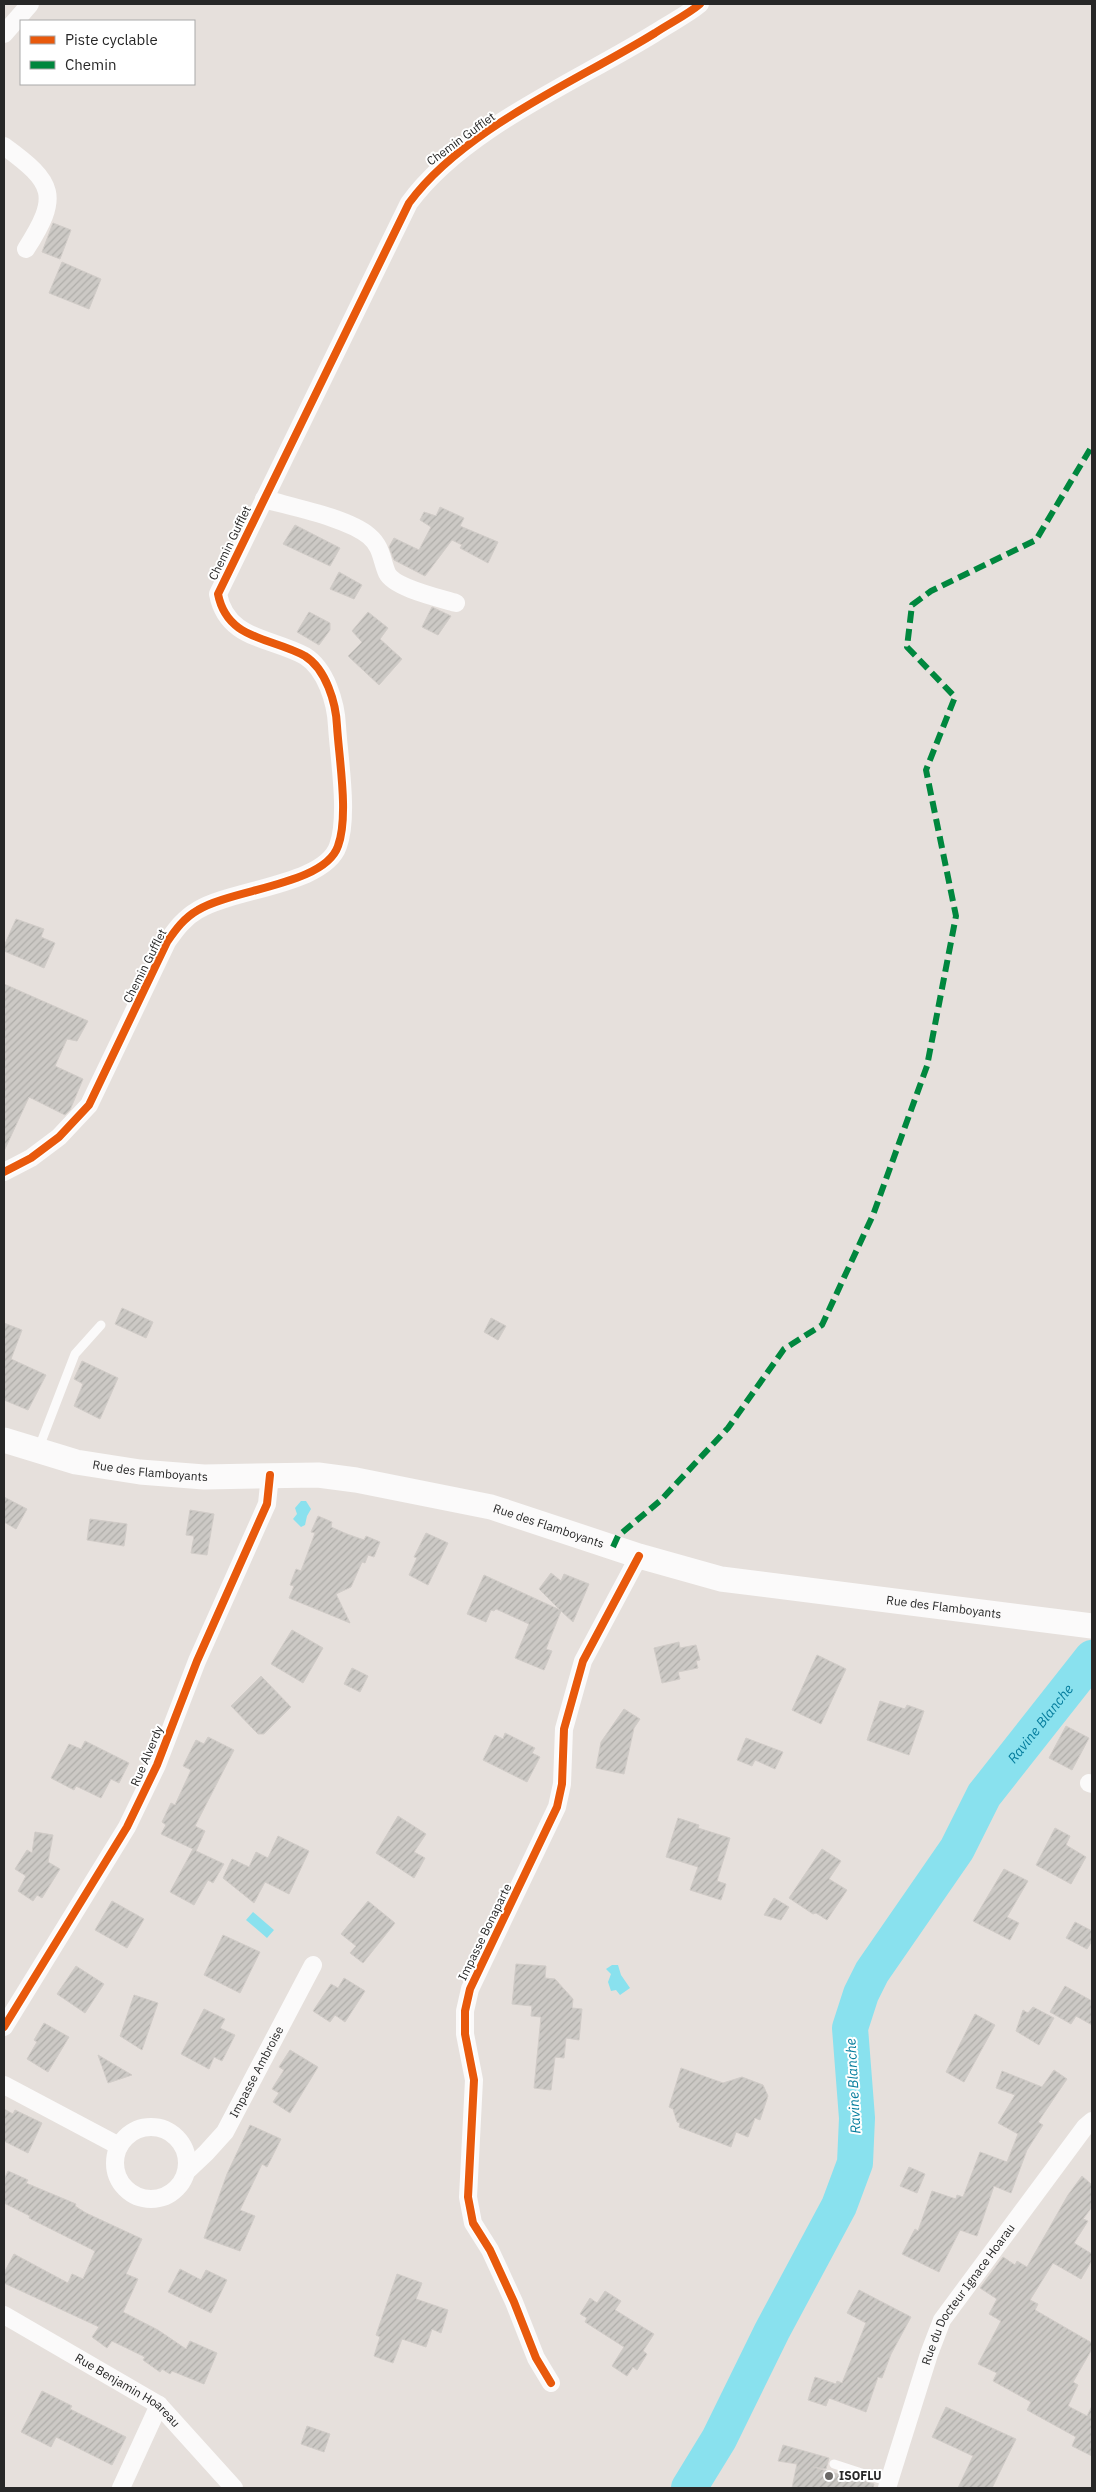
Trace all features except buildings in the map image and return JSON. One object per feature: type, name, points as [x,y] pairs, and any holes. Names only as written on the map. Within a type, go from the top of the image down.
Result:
[{"type":"main road","name":"Rue des Flamboyants","points":[[4,1440],[76,1462],[140,1472],[204,1477],[318,1475],[356,1480],[491,1507],[639,1556],[721,1579],[1092,1626]]},
{"type":"street","points":[[4,34],[30,4]]},
{"type":"street","name":"Chemin Gufflet","points":[[4,1172],[31,1158],[59,1137],[89,1105],[167,942],[182,922],[215,902],[294,880],[320,868],[332,859],[338,846],[343,816],[337,717],[330,692],[320,671],[306,657],[230,623],[221,610],[218,594],[409,203],[424,182],[442,164],[526,107],[634,46],[700,4]]},
{"type":"street","points":[[4,146],[43,179],[49,194],[44,221],[26,249]]},
{"type":"street","points":[[264,499],[340,521],[368,535],[378,545],[388,574],[396,583],[456,603]]},
{"type":"street","name":"Rue Alverdy","points":[[4,2027],[127,1827],[157,1765],[197,1661],[267,1504],[270,1475]]},
{"type":"street","name":"Impasse Bonaparte","points":[[551,2383],[536,2358],[514,2302],[490,2250],[473,2223],[468,2197],[474,2080],[464,2034],[465,2012],[470,1989],[558,1807],[562,1784],[564,1729],[583,1661],[639,1556]]},
{"type":"street","name":"Impasse Ambroise","points":[[119,2146],[114,2162],[116,2173],[123,2187],[134,2196],[146,2200],[162,2198],[181,2186],[188,2170],[225,2132],[313,1965]]},
{"type":"street","points":[[4,2085],[119,2146],[128,2134],[141,2128],[163,2128],[178,2138],[187,2152],[188,2170]]},
{"type":"street","name":"Rue du Docteur Ignace Hoarau","points":[[888,2485],[929,2354],[942,2320],[1085,2127],[1092,2121]]},
{"type":"street","name":"Rue Benjamin Hoareau","points":[[4,2315],[159,2405],[234,2488]]},
{"type":"street","points":[[121,2488],[159,2405]]},
{"type":"lane","points":[[38,1450],[75,1354],[101,1325]]},
{"type":"lane","points":[[834,2464],[888,2485]]},
{"type":"water","points":[[301,1501],[306,1501],[311,1509],[305,1525],[301,1527],[293,1519],[297,1514],[295,1508]]},
{"type":"water","points":[[253,1912],[274,1930],[267,1938],[246,1920]]},
{"type":"water","points":[[612,1965],[618,1965],[621,1975],[630,1988],[620,1995],[616,1990],[611,1991],[608,1982],[611,1974],[606,1969]]},
{"type":"waterway","name":"Ravine Blanche","points":[[689,2488],[719,2439],[772,2331],[839,2206],[855,2163],[857,2118],[850,2028],[861,1994],[872,1972],[957,1849],[984,1795],[1092,1658]]},
{"type":"marked path","points":[[613,1547],[618,1536],[661,1500],[728,1428],[784,1349],[822,1325],[873,1215],[927,1066],[956,916],[926,770],[955,697],[907,647],[912,605],[931,591],[1036,540],[1092,446]]},
{"type":"cycle path","points":[[4,1172],[31,1158],[59,1137],[89,1105],[167,942],[184,920],[198,910],[213,903],[297,878],[330,859],[338,846],[343,819],[341,771],[335,707],[324,678],[319,669],[305,656],[240,629],[230,620],[223,609],[218,594],[409,203],[432,176],[490,129],[523,108],[655,33],[700,4]]},
{"type":"cycle path","points":[[4,2027],[127,1827],[157,1765],[197,1661],[267,1504],[270,1475]]},
{"type":"cycle path","points":[[551,2383],[536,2358],[514,2302],[490,2250],[473,2223],[468,2197],[474,2080],[465,2034],[465,2011],[470,1989],[557,1807],[562,1784],[564,1729],[583,1661],[639,1556]]},
{"type":"place","name":"ISOFLU","points":[[829,2476]]}]
